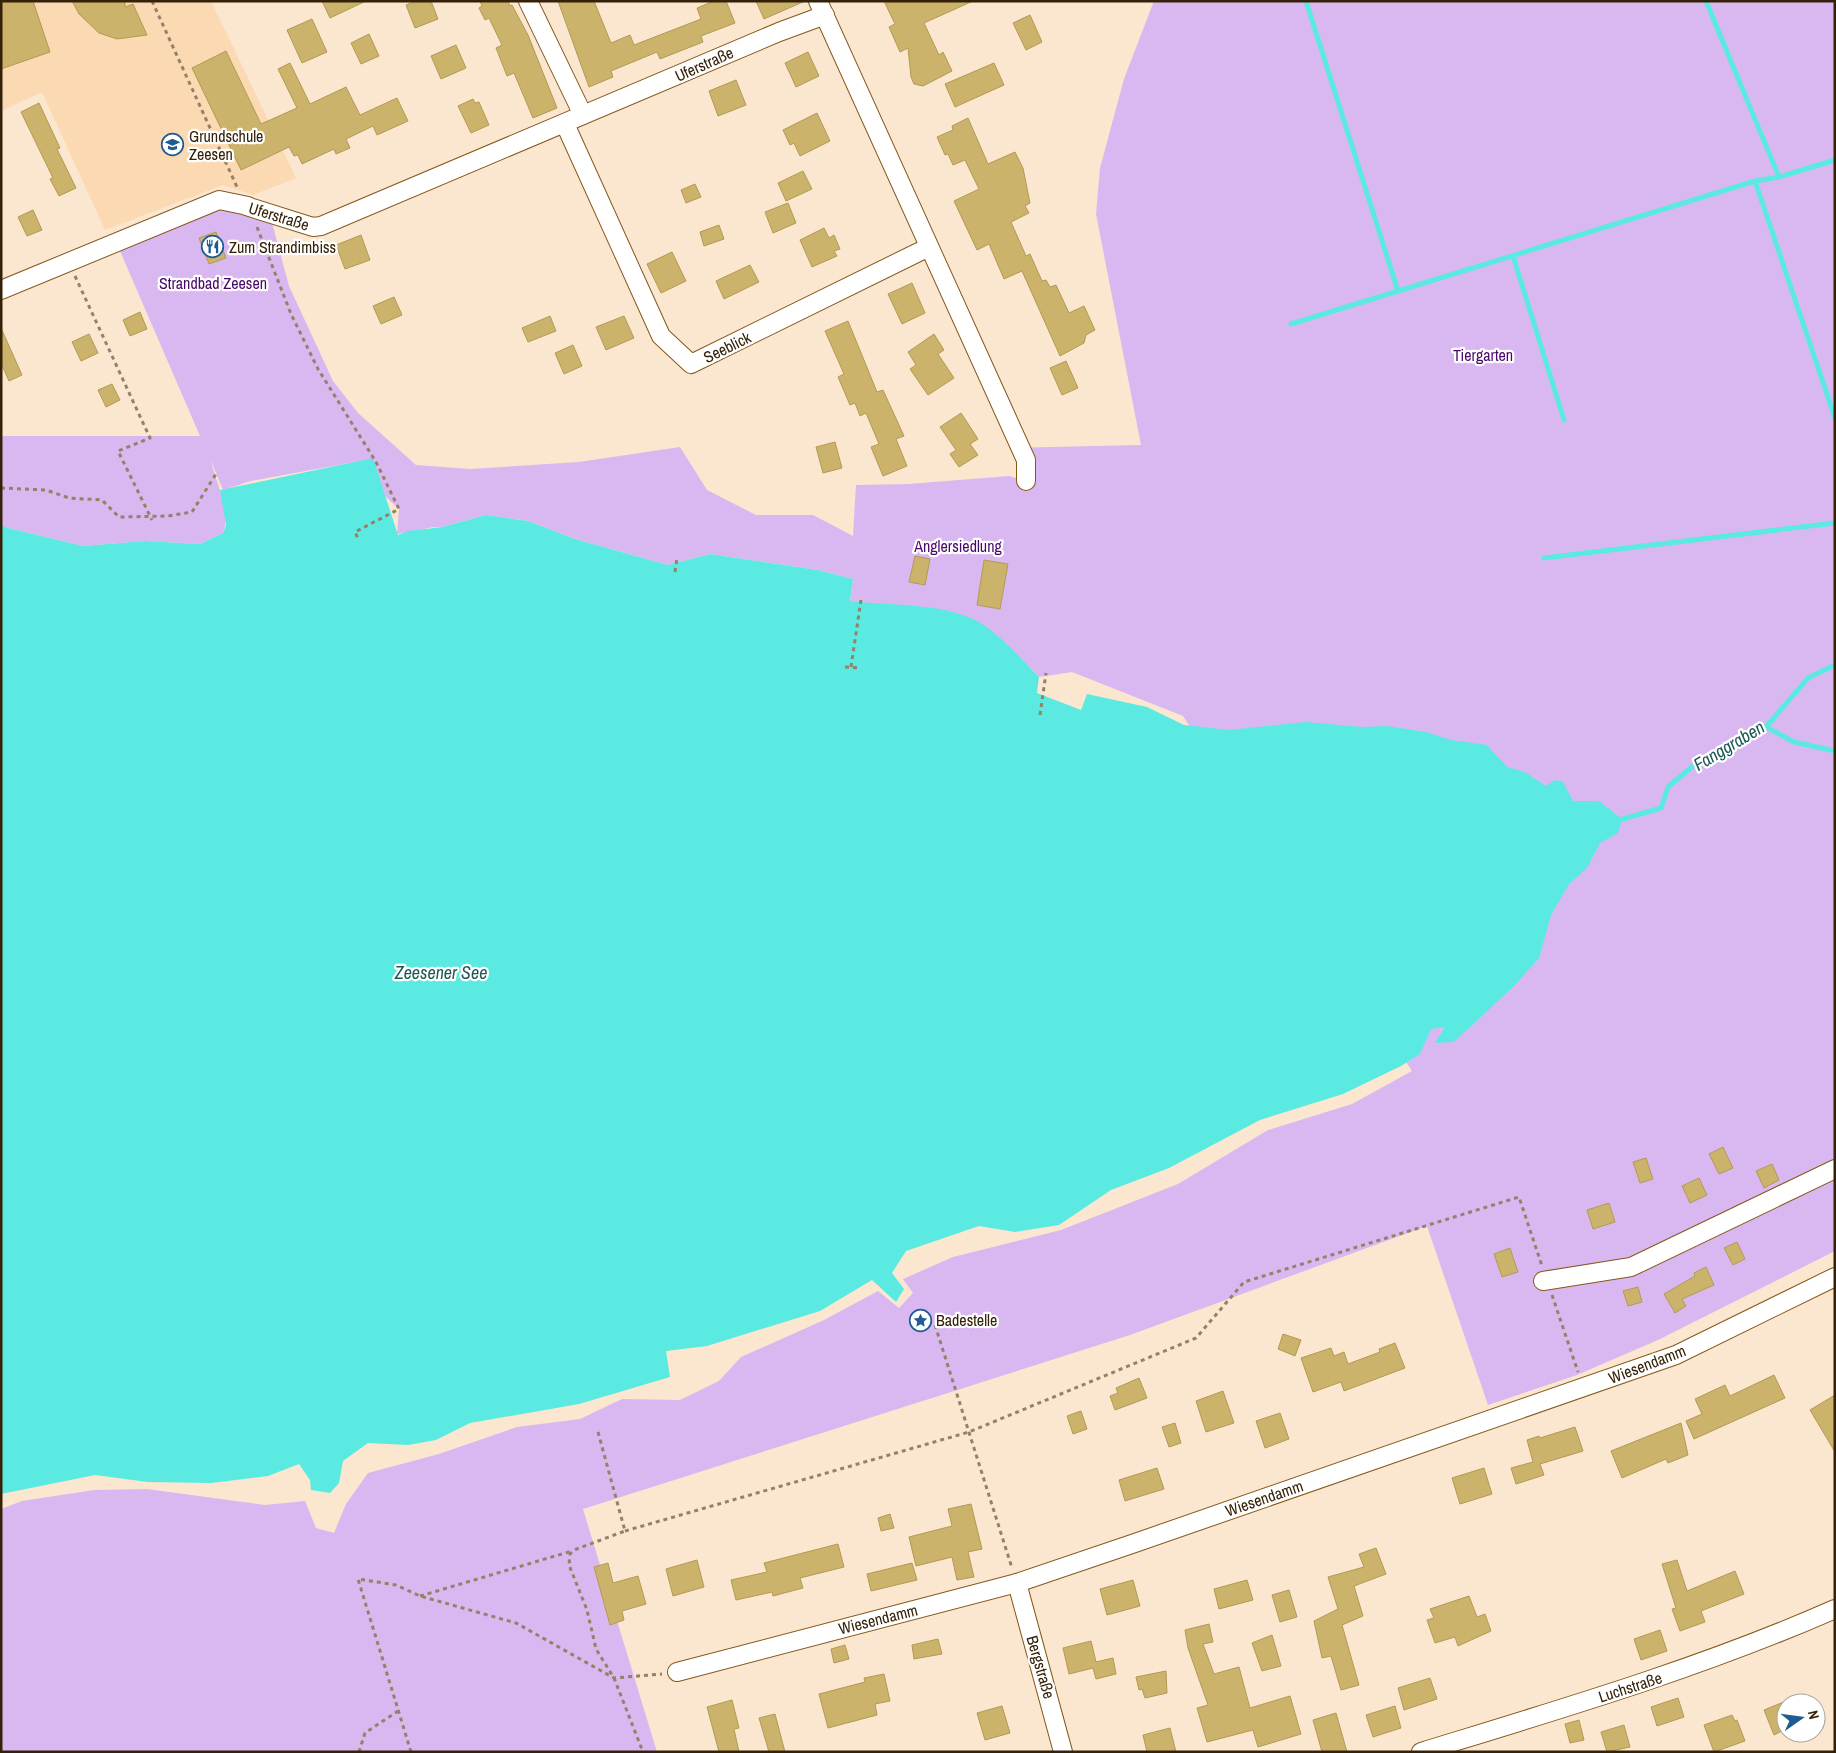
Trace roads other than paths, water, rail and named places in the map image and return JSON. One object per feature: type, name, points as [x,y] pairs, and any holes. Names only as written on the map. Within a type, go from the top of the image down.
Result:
[{"type":"street","points":[[528,1],[583,115]]},
{"type":"street","points":[[822,8],[1026,460],[1026,481]]},
{"type":"street","name":"Uferstraße","points":[[1,290],[219,200],[247,206],[312,226],[321,226],[779,32],[822,8]]},
{"type":"street","name":"Seeblick","points":[[565,124],[661,336],[691,364],[929,247]]},
{"type":"street","points":[[1544,1280],[1631,1267],[1835,1169]]},
{"type":"street","name":"Wiesendamm","points":[[677,1672],[1017,1583],[1676,1355],[1835,1277]]},
{"type":"street","name":"Bergstraße","points":[[1017,1583],[1063,1752]]},
{"type":"street","name":"Luchstraße","points":[[1421,1752],[1649,1681],[1786,1631],[1835,1609]]},
{"type":"water","name":"Zeesener See","points":[[373,458],[398,535],[408,531],[442,527],[486,515],[528,521],[575,539],[668,565],[710,554],[818,570],[853,579],[850,601],[920,606],[971,618],[999,637],[1039,677],[1037,693],[1081,710],[1087,694],[1147,707],[1184,725],[1229,730],[1306,722],[1362,727],[1387,726],[1426,732],[1451,740],[1487,745],[1507,767],[1525,772],[1546,786],[1555,780],[1563,782],[1573,801],[1599,801],[1622,819],[1618,833],[1600,843],[1587,868],[1569,884],[1551,915],[1539,958],[1514,986],[1454,1042],[1435,1043],[1445,1027],[1431,1029],[1420,1054],[1401,1066],[1343,1094],[1260,1120],[1169,1168],[1111,1190],[1059,1225],[1015,1232],[979,1226],[906,1251],[892,1273],[904,1289],[896,1302],[872,1280],[820,1311],[707,1346],[666,1351],[670,1377],[579,1404],[470,1423],[436,1440],[408,1445],[368,1443],[343,1461],[339,1483],[330,1493],[311,1490],[310,1480],[299,1464],[268,1476],[211,1483],[148,1482],[95,1475],[1,1494],[1,525],[83,546],[145,541],[200,544],[223,533],[226,525],[220,490]]},
{"type":"waterway","points":[[1306,1],[1398,291]]},
{"type":"waterway","points":[[1706,1],[1779,177]]},
{"type":"waterway","points":[[1291,324],[1755,181],[1779,177],[1835,160]]},
{"type":"waterway","points":[[1755,181],[1835,418]]},
{"type":"waterway","points":[[1513,256],[1564,420]]},
{"type":"waterway","points":[[1544,558],[1835,523]]},
{"type":"waterway","name":"Fanggraben","points":[[1616,821],[1661,808],[1668,787],[1693,766],[1721,749],[1766,727],[1808,678],[1835,665]]},
{"type":"waterway","points":[[1766,727],[1794,742],[1835,751]]},
{"type":"place","name":"Grundschule Zeesen","points":[[173,145]]},
{"type":"place","name":"Zum Strandimbiss","points":[[213,247]]},
{"type":"place","name":"Badestelle","points":[[920,1320]]},
{"type":"park label","name":"Strandbad Zeesen","points":[[213,283]]},
{"type":"park label","name":"Tiergarten","points":[[1483,355]]},
{"type":"park label","name":"Anglersiedlung","points":[[958,546]]}]
